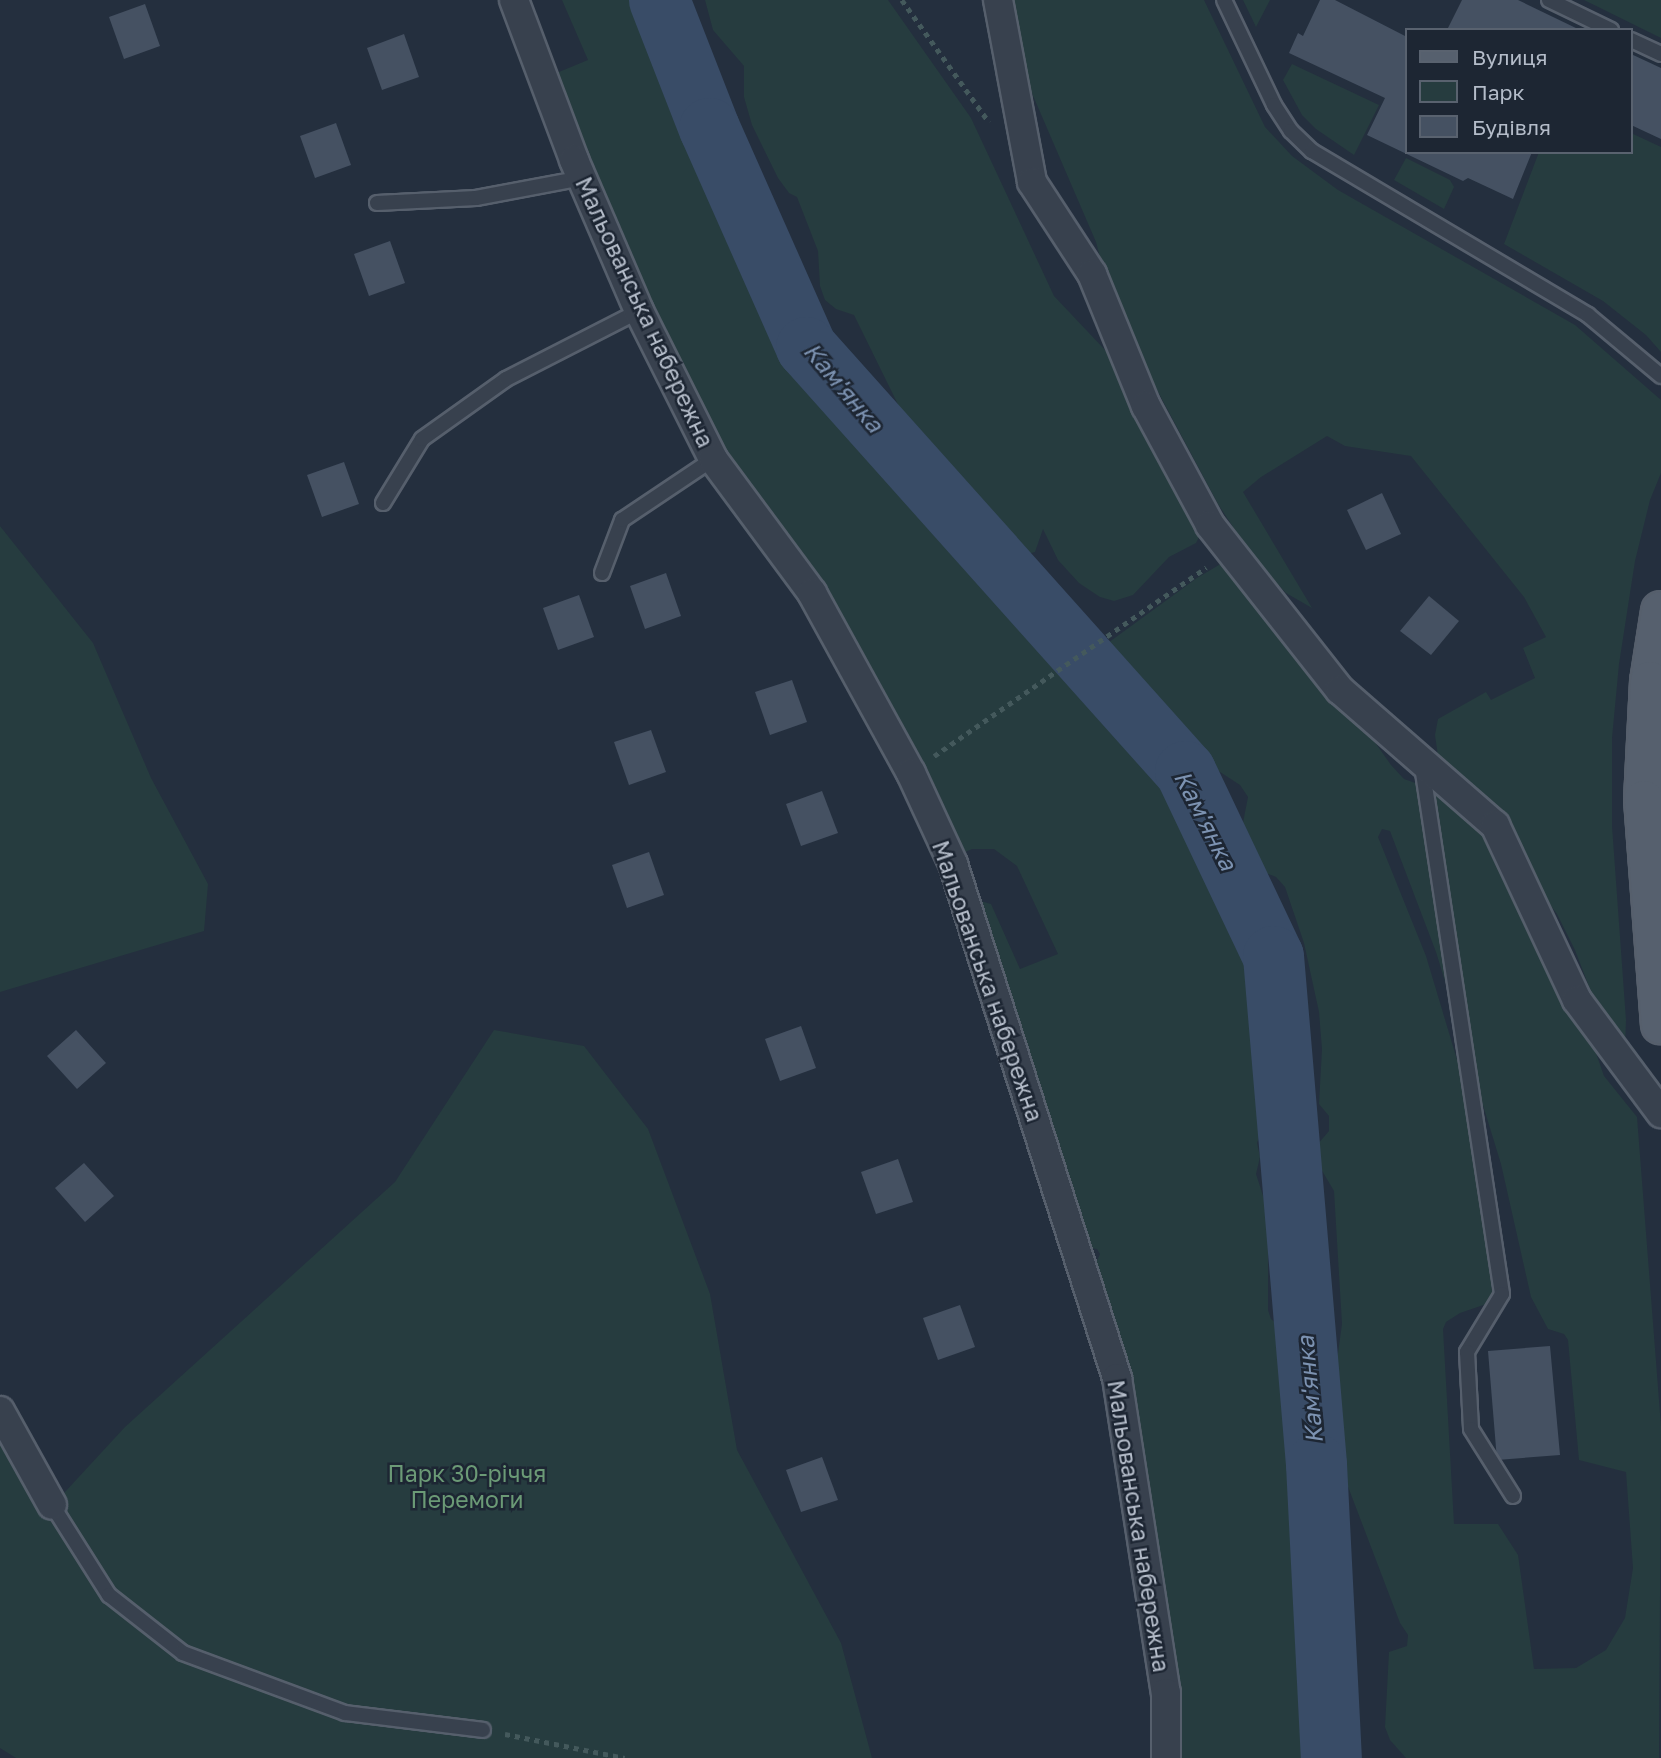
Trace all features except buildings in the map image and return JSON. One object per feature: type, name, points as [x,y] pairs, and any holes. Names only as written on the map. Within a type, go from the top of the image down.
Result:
[{"type":"main road","points":[[1661,611],[1650,681],[1644,800],[1661,1024]]},
{"type":"street","name":"Мальованська набережна","points":[[514,0],[583,178],[639,311],[713,459],[812,593],[911,773],[953,864],[1117,1378],[1166,1693],[1166,1758]]},
{"type":"street","points":[[998,0],[1032,182],[1092,274],[1146,406],[1210,525],[1340,690],[1495,825],[1577,1000],[1661,1113]]},
{"type":"street","points":[[0,1411],[52,1505]]},
{"type":"lane","points":[[1224,0],[1274,105],[1291,131],[1312,151],[1588,315],[1661,376]]},
{"type":"lane","points":[[1555,2],[1607,28]]},
{"type":"lane","points":[[1633,41],[1661,54]]},
{"type":"lane","points":[[377,203],[476,198],[583,178]]},
{"type":"lane","points":[[383,503],[422,439],[506,379],[639,311]]},
{"type":"lane","points":[[602,573],[622,520],[713,459]]},
{"type":"lane","points":[[1421,761],[1502,1294],[1467,1352],[1471,1429],[1513,1496]]},
{"type":"lane","points":[[52,1505],[108,1595],[183,1653],[345,1713],[484,1730]]},
{"type":"path","points":[[902,0],[991,125]]},
{"type":"path","points":[[911,773],[1232,551]]},
{"type":"path","points":[[484,1730],[625,1758]]},
{"type":"green space","points":[[562,0],[636,0],[664,36],[693,109],[686,122],[726,234],[741,269],[771,319],[833,403],[885,449],[910,486],[926,503],[959,519],[985,550],[997,556],[1015,583],[1051,624],[1067,627],[1073,635],[1085,680],[1094,696],[1111,717],[1139,740],[1185,804],[1218,859],[1239,909],[1257,938],[1265,982],[1265,1003],[1259,1016],[1259,1049],[1269,1089],[1268,1114],[1257,1143],[1260,1157],[1256,1174],[1266,1205],[1268,1310],[1271,1319],[1290,1336],[1292,1347],[1290,1390],[1299,1449],[1304,1572],[1307,1583],[1300,1598],[1302,1634],[1319,1677],[1320,1735],[1328,1758],[1173,1758],[1092,1272],[1100,1254],[1097,1249],[1090,1248],[977,900],[991,904],[1020,969],[1058,954],[1017,866],[994,849],[972,849],[961,854],[665,346],[542,79],[588,60]]},
{"type":"green space","points":[[705,0],[888,0],[971,118],[1054,296],[1106,351],[1165,472],[1196,522],[1200,535],[1196,543],[1169,557],[1133,595],[1114,601],[1100,597],[1079,583],[1058,560],[1043,529],[1035,552],[1028,554],[989,509],[950,484],[914,437],[854,315],[836,309],[825,300],[820,286],[818,251],[797,197],[789,193],[778,178],[752,125],[744,97],[744,66],[713,30]]},
{"type":"green space","points":[[1000,0],[1204,0],[1265,127],[1292,156],[1338,190],[1575,325],[1661,400],[1661,473],[1650,500],[1635,561],[1619,664],[1612,738],[1612,826],[1626,1020],[1625,1048],[1606,1031],[1575,950],[1557,914],[1438,756],[1435,735],[1438,719],[1486,692],[1491,700],[1535,678],[1523,648],[1546,637],[1524,597],[1411,456],[1345,446],[1327,436],[1261,477],[1243,492],[1312,608],[1286,593],[1254,559],[1218,504],[1133,345],[1107,283],[1096,242],[1028,84]]},
{"type":"green space","points":[[1243,0],[1270,0],[1256,27]]},
{"type":"green space","points":[[1584,0],[1661,0],[1661,38]]},
{"type":"green space","points":[[1292,64],[1379,105],[1354,155],[1316,129],[1302,115],[1283,80]]},
{"type":"green space","points":[[1633,134],[1661,147],[1661,352],[1646,335],[1603,301],[1504,244],[1538,154],[1633,154]]},
{"type":"green space","points":[[1406,158],[1450,180],[1454,187],[1444,209],[1394,180]]},
{"type":"green space","points":[[0,526],[93,643],[151,778],[208,884],[204,931],[0,992]]},
{"type":"green space","points":[[1229,559],[1404,779],[1441,792],[1476,824],[1516,876],[1581,1010],[1604,1076],[1637,1117],[1661,1426],[1659,1758],[1406,1758],[1390,1740],[1385,1727],[1389,1652],[1407,1646],[1408,1635],[1400,1623],[1347,1484],[1334,1382],[1342,1324],[1334,1191],[1311,1152],[1329,1131],[1329,1116],[1319,1104],[1322,1049],[1319,1012],[1304,943],[1285,887],[1276,877],[1266,873],[1242,828],[1248,797],[1240,785],[1194,755],[1179,733],[1147,705],[1101,648],[1197,578]],"holes":[[[1382,829],[1390,831],[1436,952],[1501,1164],[1531,1297],[1548,1329],[1564,1334],[1568,1340],[1579,1460],[1626,1472],[1633,1568],[1625,1618],[1606,1650],[1576,1668],[1534,1669],[1518,1555],[1498,1524],[1454,1524],[1443,1329],[1446,1322],[1460,1313],[1495,1301],[1502,1268],[1467,1093],[1426,956],[1378,837]]]},
{"type":"green space","name":"Парк 30-річчя Перемоги","points":[[494,1030],[584,1046],[648,1129],[710,1294],[737,1450],[841,1643],[872,1758],[16,1758],[0,1748],[0,1411],[53,1505],[125,1427],[395,1182]]},
{"type":"waterway","name":"Кам'янка","points":[[659,0],[709,128],[806,347],[1185,771],[1273,956],[1316,1464],[1331,1758]]}]
